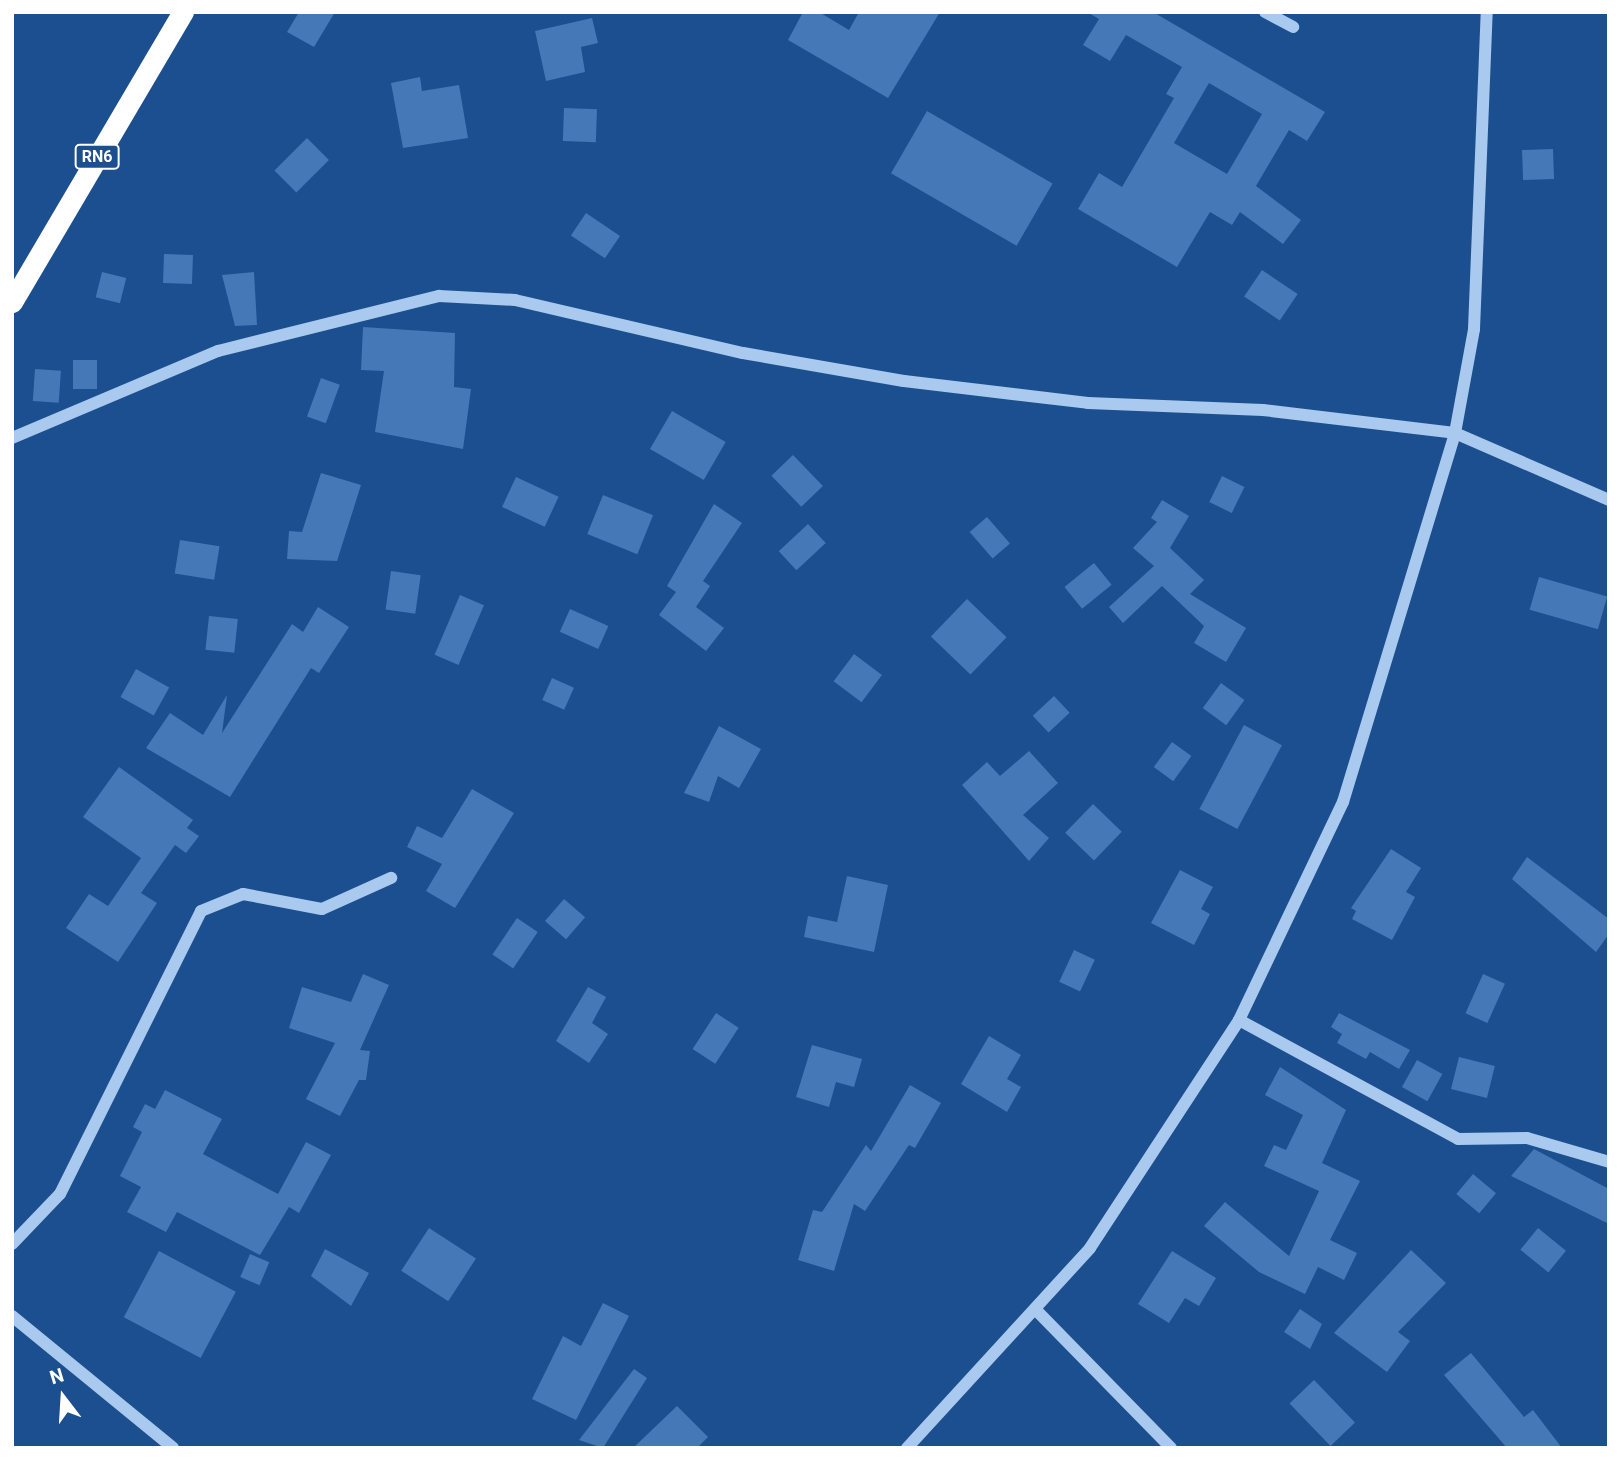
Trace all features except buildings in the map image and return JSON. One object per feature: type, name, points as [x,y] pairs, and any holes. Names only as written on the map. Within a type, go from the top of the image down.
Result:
[{"type":"highway","name":"RN6","points":[[12,302],[183,12]]},
{"type":"street","points":[[1265,12],[1293,27]]},
{"type":"street","points":[[907,1448],[1090,1248],[1239,1020],[1343,802],[1455,433],[1474,329],[1487,12]]},
{"type":"street","points":[[12,438],[218,351],[439,296],[515,300],[743,353],[904,381],[1088,403],[1263,411],[1455,433],[1609,500]]},
{"type":"street","points":[[12,1244],[60,1194],[201,911],[243,894],[322,909],[391,878]]},
{"type":"street","points":[[1239,1020],[1458,1139],[1527,1138],[1609,1162]]},
{"type":"street","points":[[1035,1310],[1171,1448]]},
{"type":"street","points":[[12,1315],[173,1448]]}]
